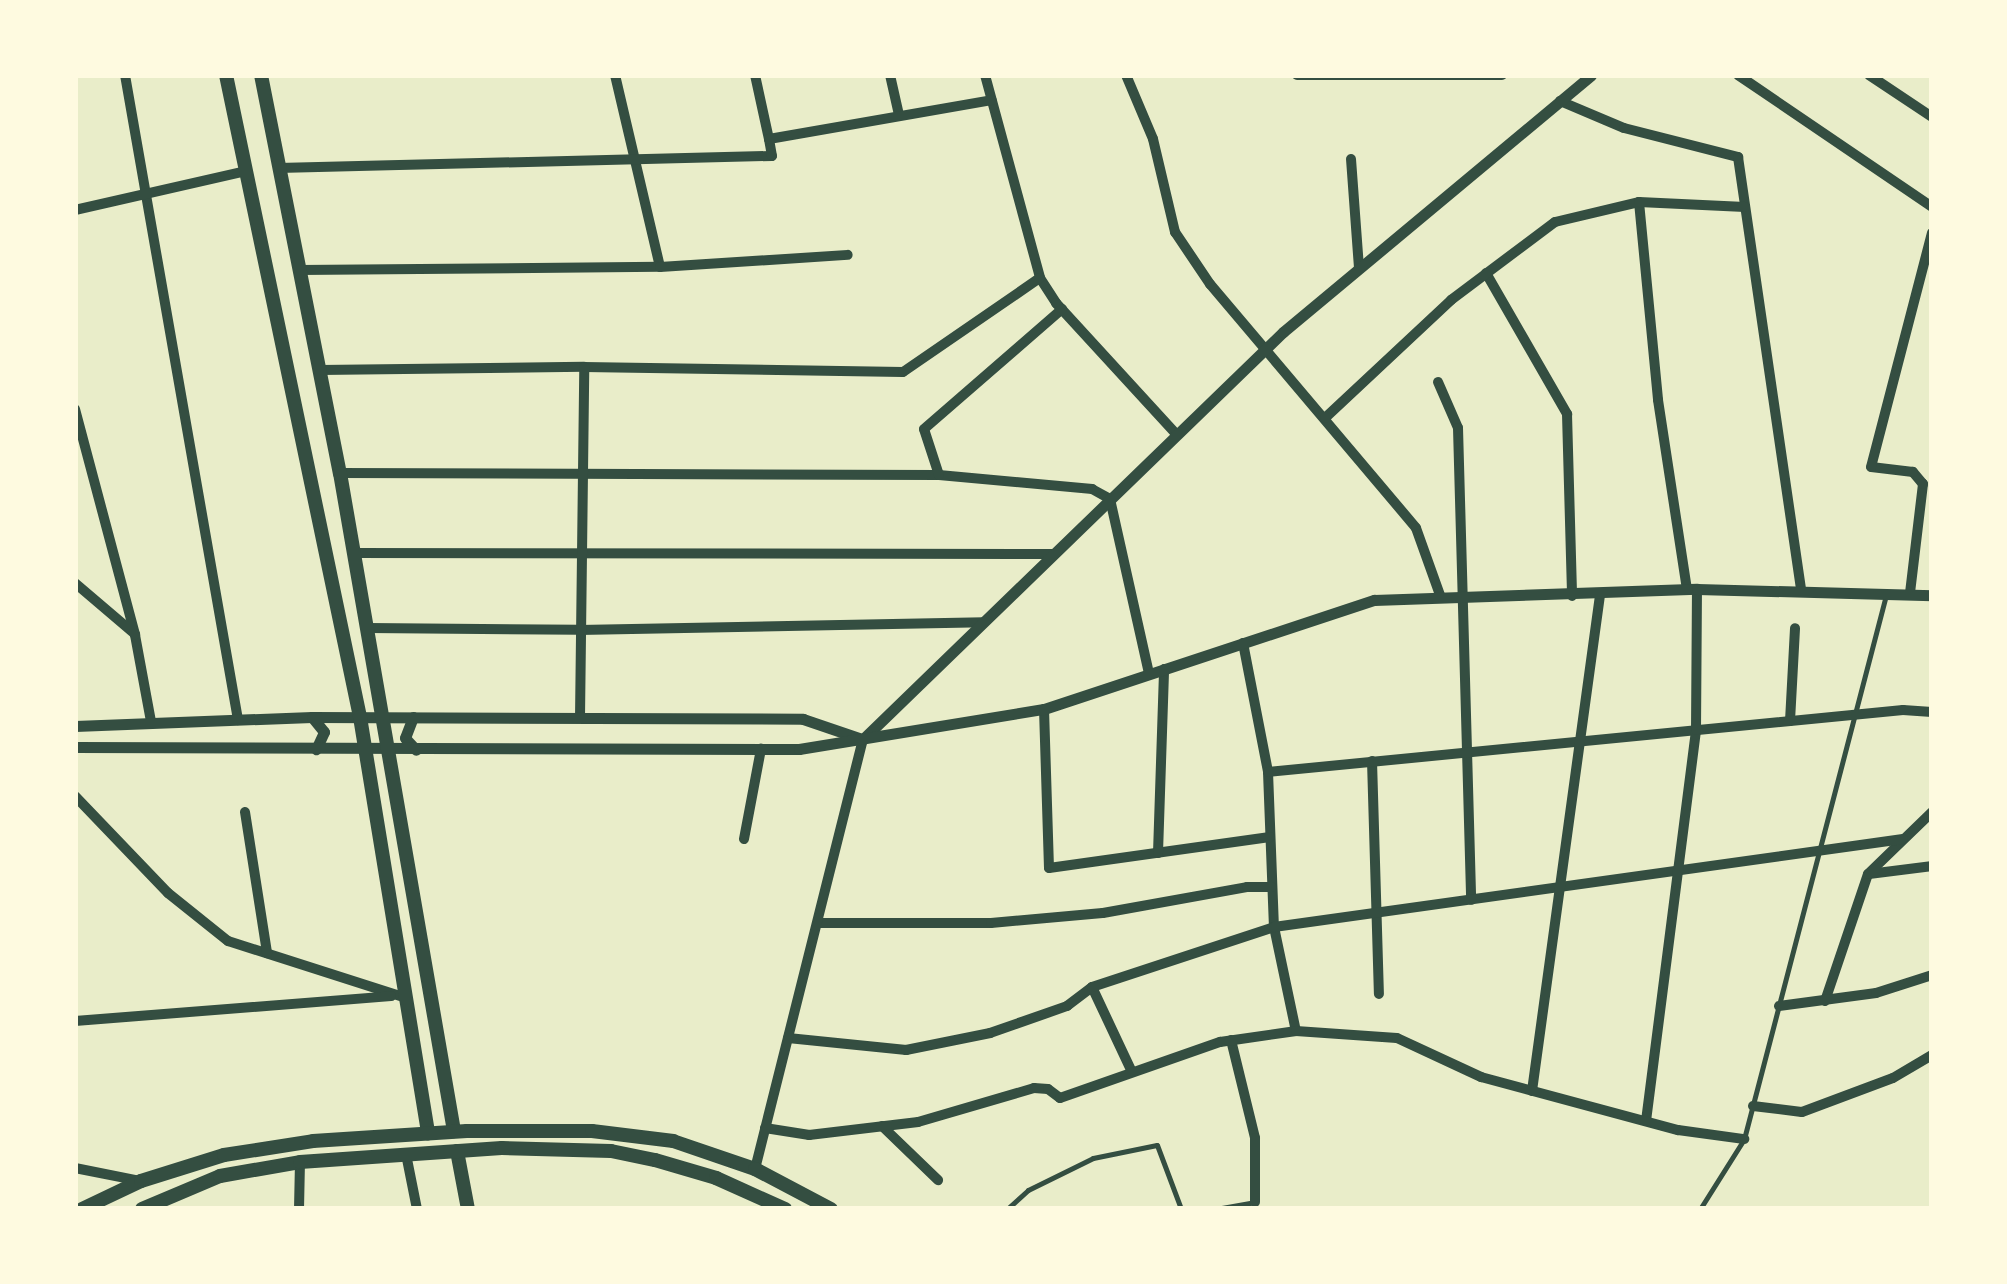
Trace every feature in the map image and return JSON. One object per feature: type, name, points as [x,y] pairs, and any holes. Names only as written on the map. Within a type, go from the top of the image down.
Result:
[{"type":"main road","points":[[226,75],[360,717],[402,997],[428,1133]]},
{"type":"main road","points":[[260,75],[340,472],[454,1131]]},
{"type":"main road","points":[[82,1209],[141,1181],[224,1154],[313,1141],[454,1131],[592,1132],[644,1137],[706,1150],[755,1168],[832,1209]]},
{"type":"main road","points":[[457,1150],[468,1209]]},
{"type":"main road","points":[[142,1209],[220,1176],[300,1162],[457,1150],[611,1151],[686,1168],[776,1207]]},
{"type":"street","points":[[125,75],[238,720]]},
{"type":"street","points":[[615,75],[660,266]]},
{"type":"street","points":[[278,168],[772,156],[755,75]]},
{"type":"street","points":[[890,75],[900,115]]},
{"type":"street","points":[[985,75],[1040,278],[1062,309],[1176,435]]},
{"type":"street","points":[[1126,75],[1153,139],[1176,232],[1210,284],[1416,528],[1441,598]]},
{"type":"street","points":[[1297,75],[1502,75]]},
{"type":"street","points":[[755,1168],[863,739],[1264,350],[1592,75]]},
{"type":"street","points":[[1738,75],[1932,208]]},
{"type":"street","points":[[1869,75],[1932,118]]},
{"type":"street","points":[[769,138],[992,100]]},
{"type":"street","points":[[1560,101],[1624,128],[1738,157],[1801,589]]},
{"type":"street","points":[[1351,159],[1359,268]]},
{"type":"street","points":[[75,210],[246,172]]},
{"type":"street","points":[[1326,418],[1486,273],[1555,222],[1638,202],[1746,208]]},
{"type":"street","points":[[1638,202],[1658,400],[1692,589],[1696,730],[1646,1121]]},
{"type":"street","points":[[1910,593],[1923,484],[1913,472],[1871,466],[1932,233]]},
{"type":"street","points":[[299,270],[660,266],[848,255]]},
{"type":"street","points":[[1486,273],[1567,414],[1572,596]]},
{"type":"street","points":[[320,370],[584,367],[903,372],[1040,278]]},
{"type":"street","points":[[939,475],[924,429],[1062,309]]},
{"type":"street","points":[[580,718],[579,476],[584,367]]},
{"type":"street","points":[[1438,382],[1458,428],[1472,900]]},
{"type":"street","points":[[75,408],[136,635],[151,721]]},
{"type":"street","points":[[340,472],[939,475],[1092,490],[1110,499]]},
{"type":"street","points":[[1110,499],[1149,674]]},
{"type":"street","points":[[354,553],[579,557],[1054,554]]},
{"type":"street","points":[[75,583],[136,635]]},
{"type":"street","points":[[75,747],[799,749],[1044,709],[1374,600],[1692,589],[1932,595]]},
{"type":"street","points":[[1532,1091],[1556,888],[1600,595]]},
{"type":"street","points":[[368,628],[579,630],[984,622]]},
{"type":"street","points":[[1790,721],[1795,628]]},
{"type":"street","points":[[1243,643],[1268,772],[1274,927],[1296,1031]]},
{"type":"street","points":[[1158,853],[1164,669]]},
{"type":"street","points":[[1044,709],[1049,868],[1270,837]]},
{"type":"street","points":[[1268,772],[1855,714],[1932,712]]},
{"type":"street","points":[[312,717],[324,732],[316,750]]},
{"type":"street","points":[[75,726],[312,717],[803,719],[863,739]]},
{"type":"street","points":[[413,718],[404,738],[416,750]]},
{"type":"street","points":[[744,839],[761,749]]},
{"type":"street","points":[[1372,762],[1379,994]]},
{"type":"street","points":[[75,796],[168,893],[228,940],[402,997]]},
{"type":"street","points":[[245,812],[267,952]]},
{"type":"street","points":[[1825,1001],[1868,874],[1932,812]]},
{"type":"street","points":[[788,1038],[906,1050],[990,1033],[1067,1006],[1092,987],[1274,927],[1902,839]]},
{"type":"street","points":[[1868,874],[1932,866]]},
{"type":"street","points":[[818,923],[991,923],[1103,913],[1182,896],[1272,887]]},
{"type":"street","points":[[1779,1006],[1876,993],[1932,974]]},
{"type":"street","points":[[1092,987],[1132,1072]]},
{"type":"street","points":[[75,1021],[402,997]]},
{"type":"street","points":[[765,1128],[809,1135],[918,1122],[1034,1088],[1048,1089],[1060,1098],[1232,1040],[1296,1031],[1397,1038],[1481,1077],[1646,1121],[1744,1140]]},
{"type":"street","points":[[1232,1040],[1254,1138],[1255,1205]]},
{"type":"street","points":[[1753,1106],[1802,1112],[1894,1078],[1932,1055]]},
{"type":"street","points":[[882,1126],[938,1180]]},
{"type":"street","points":[[406,1154],[418,1209]]},
{"type":"street","points":[[299,1209],[300,1162]]},
{"type":"street","points":[[75,1168],[141,1181]]},
{"type":"lane","points":[[1700,1209],[1744,1140],[1887,592]]},
{"type":"lane","points":[[1007,1209],[1028,1190],[1093,1158],[1158,1146],[1181,1209]]},
{"type":"lane","points":[[1216,1209],[1255,1205]]}]
